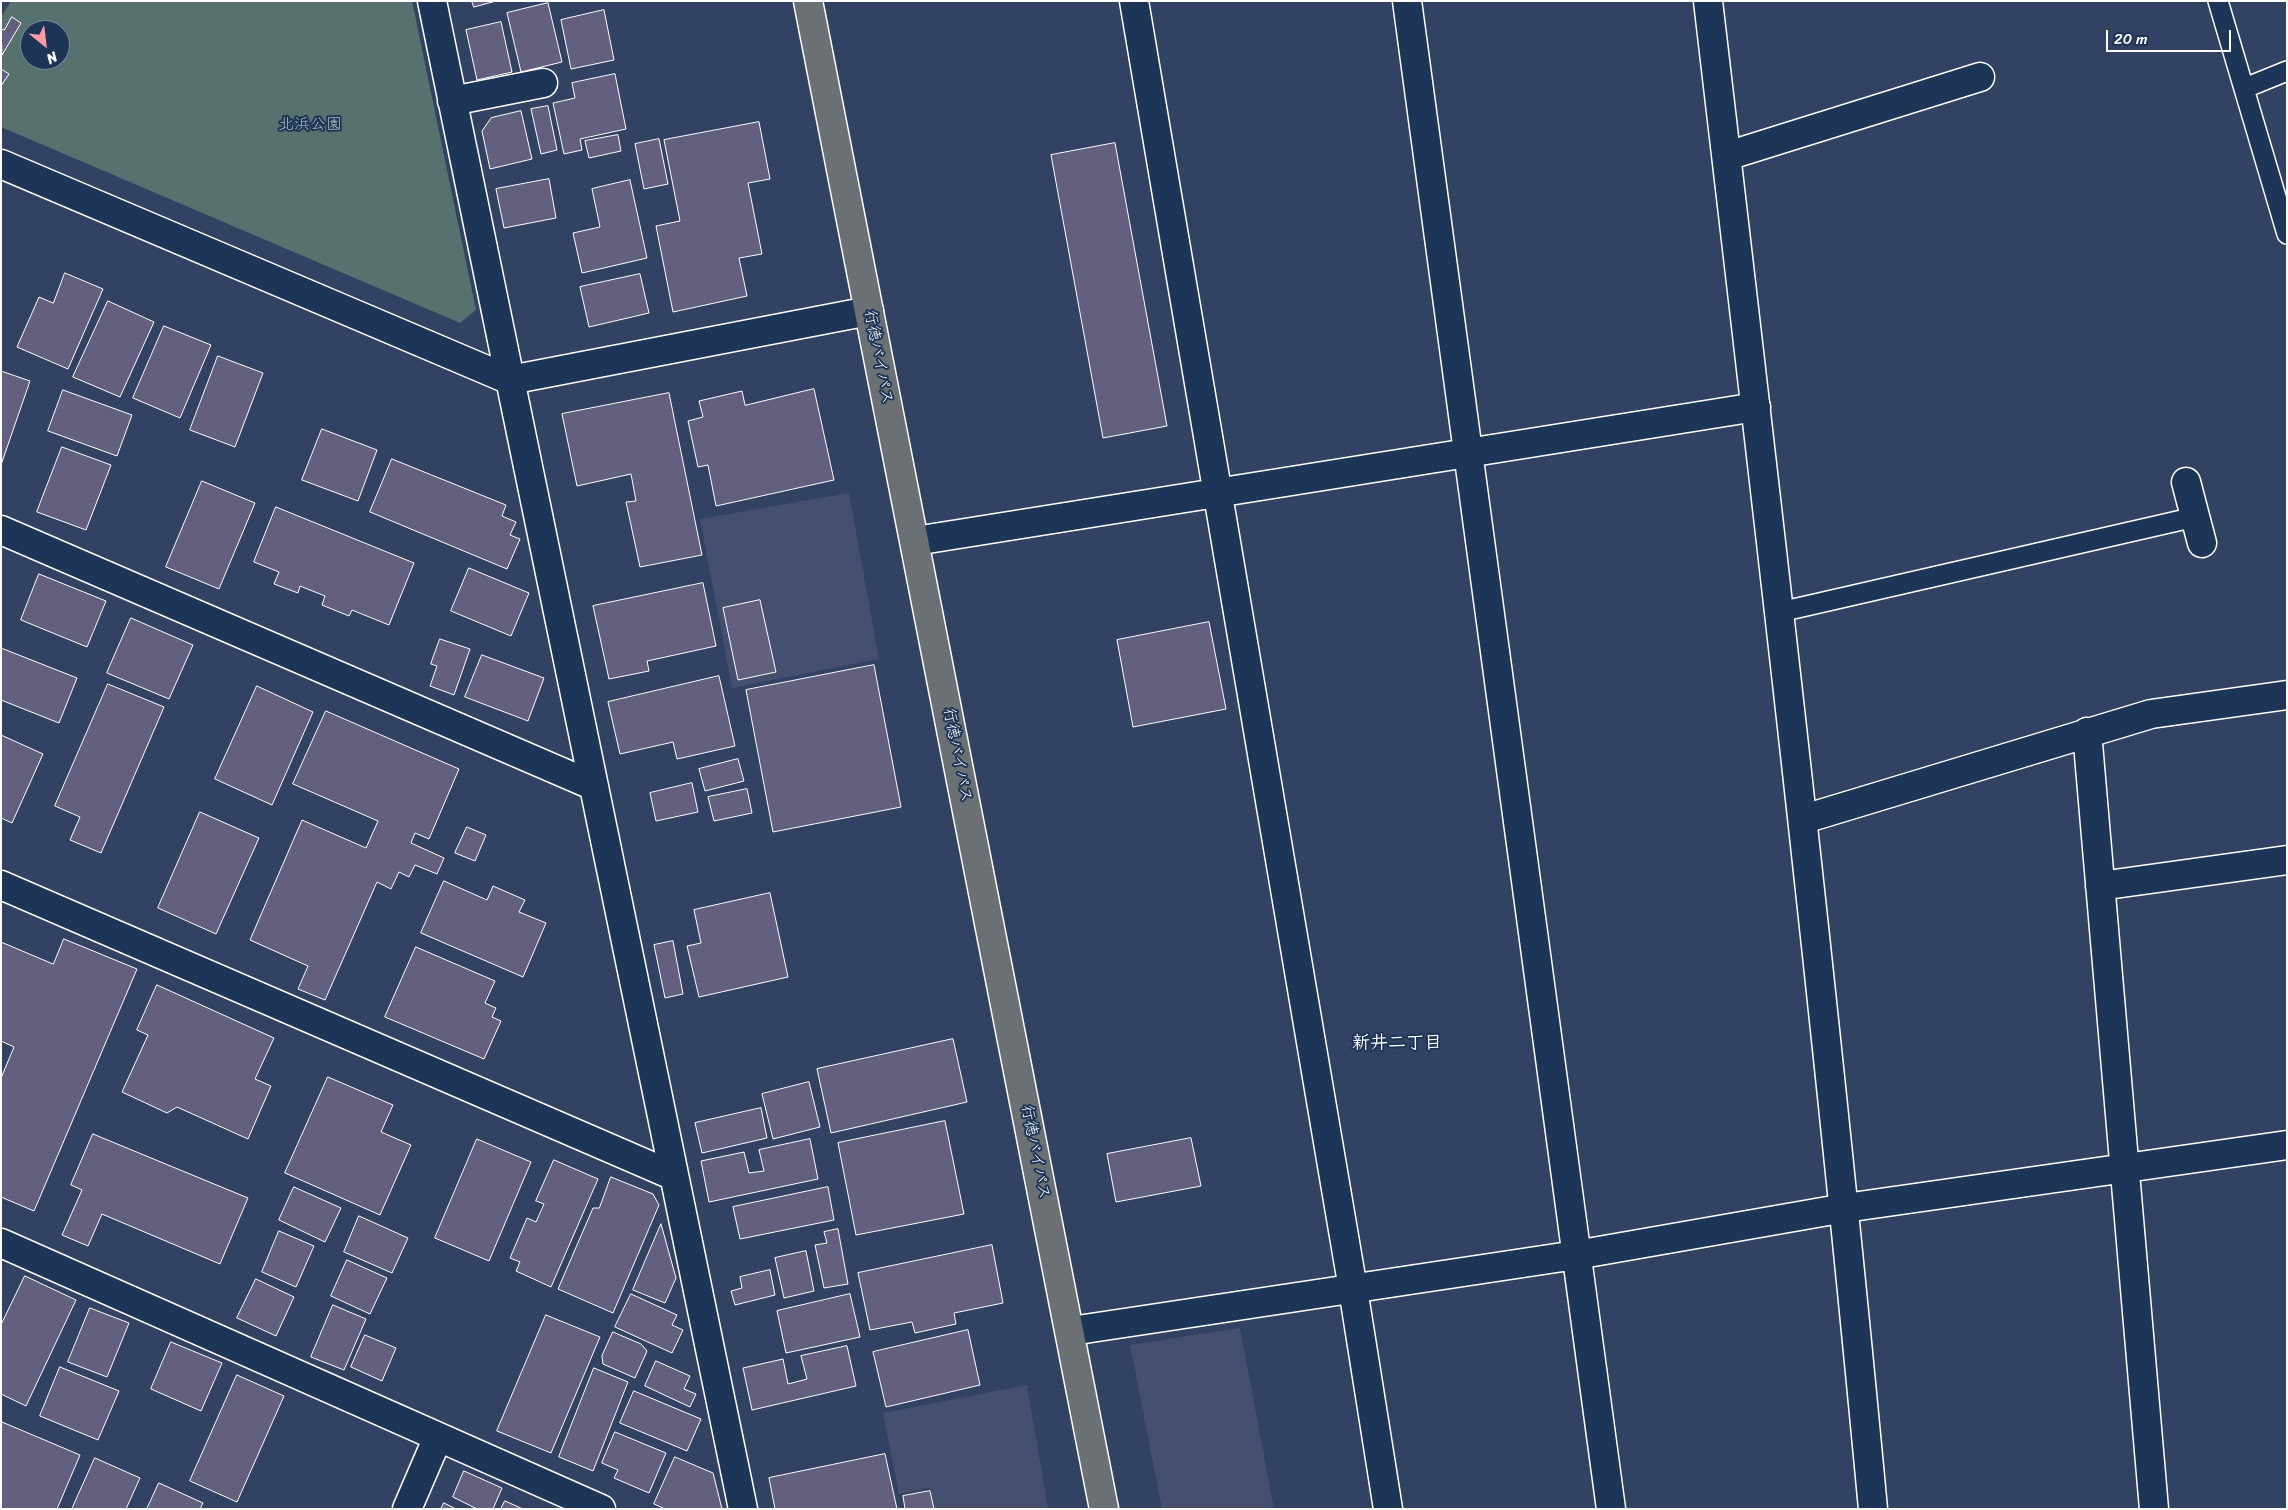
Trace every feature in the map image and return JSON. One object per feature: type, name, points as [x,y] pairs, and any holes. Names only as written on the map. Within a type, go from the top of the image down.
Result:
[{"type":"main road","name":"行徳バイパス","points":[[808,1],[1071,1331],[1104,1509]]},
{"type":"street","points":[[432,1],[743,1509]]},
{"type":"street","points":[[1134,1],[1353,1288],[1388,1509]]},
{"type":"street","points":[[1407,1],[1611,1509]]},
{"type":"street","points":[[1708,1],[1804,819],[1845,1208],[1873,1509]]},
{"type":"street","points":[[1726,156],[1980,77]]},
{"type":"street","points":[[452,101],[543,84]]},
{"type":"street","points":[[1,164],[510,380],[869,311]]},
{"type":"street","points":[[915,540],[1756,407]]},
{"type":"street","points":[[2186,482],[2202,543]]},
{"type":"street","points":[[1,530],[594,786]]},
{"type":"street","points":[[1804,819],[2151,714],[2287,695]]},
{"type":"street","points":[[2087,732],[2154,1509]]},
{"type":"street","points":[[2100,886],[2287,860]]},
{"type":"street","points":[[1,886],[674,1176]]},
{"type":"street","points":[[1071,1331],[1576,1255],[1845,1208],[2287,1145]]},
{"type":"street","points":[[1,1243],[601,1509]]},
{"type":"street","points":[[408,1509],[438,1436]]},
{"type":"lane","points":[[2218,1],[2287,234]]},
{"type":"lane","points":[[2245,88],[2287,71]]},
{"type":"lane","points":[[1780,612],[2196,517]]},
{"type":"shaded area","points":[[849,493],[879,659],[732,688],[700,519]]},
{"type":"shaded area","points":[[1240,1328],[1274,1509],[1162,1509],[1130,1345]]},
{"type":"shaded area","points":[[1027,1385],[1048,1509],[934,1509],[930,1488],[899,1494],[883,1413]]},
{"type":"green space","name":"北浜公園","points":[[11,1],[412,1],[476,310],[460,323],[1,127],[1,17]]},
{"type":"building","points":[[472,1],[496,1],[474,7]]},
{"type":"building","points":[[548,3],[562,62],[521,72],[507,13]]},
{"type":"building","points":[[604,10],[614,60],[571,69],[561,20]]},
{"type":"building","points":[[12,17],[20,22],[2,55],[1,29],[4,30]]},
{"type":"building","points":[[501,22],[512,72],[477,80],[466,30]]},
{"type":"building","points":[[1,69],[9,74],[1,86]]},
{"type":"building","points":[[615,74],[626,129],[580,139],[582,150],[564,154],[553,103],[575,98],[572,83]]},
{"type":"building","points":[[548,106],[557,150],[541,154],[531,109]]},
{"type":"building","points":[[521,111],[532,159],[490,169],[482,131],[491,118]]},
{"type":"building","points":[[759,122],[770,179],[748,183],[762,254],[739,258],[747,296],[673,312],[656,226],[680,221],[664,140]]},
{"type":"building","points":[[618,135],[621,151],[589,158],[585,141]]},
{"type":"building","points":[[659,139],[668,184],[644,189],[635,144]]},
{"type":"building","points":[[1115,143],[1167,426],[1103,438],[1051,155]]},
{"type":"building","points":[[549,179],[556,218],[504,228],[496,189]]},
{"type":"building","points":[[630,180],[647,258],[582,273],[573,233],[600,227],[592,189]]},
{"type":"building","points":[[65,273],[103,289],[68,369],[17,347],[39,297],[53,303]]},
{"type":"building","points":[[640,274],[649,313],[589,327],[580,287]]},
{"type":"building","points":[[108,301],[154,322],[120,397],[73,377]]},
{"type":"building","points":[[164,326],[211,345],[180,418],[133,398]]},
{"type":"building","points":[[218,356],[263,373],[235,447],[190,430]]},
{"type":"building","points":[[1,371],[30,381],[1,465]]},
{"type":"building","points":[[814,389],[834,480],[716,506],[708,465],[698,467],[688,421],[703,417],[699,401],[742,391],[745,405]]},
{"type":"building","points":[[63,390],[132,415],[117,456],[48,431]]},
{"type":"building","points":[[669,393],[702,555],[640,567],[626,502],[636,501],[631,474],[577,486],[562,414]]},
{"type":"building","points":[[322,429],[377,450],[358,501],[302,480]]},
{"type":"building","points":[[62,447],[111,465],[86,530],[37,512]]},
{"type":"building","points":[[392,459],[506,505],[502,516],[516,522],[510,535],[520,539],[507,569],[370,512]]},
{"type":"building","points":[[202,481],[255,503],[219,589],[166,567]]},
{"type":"building","points":[[276,507],[414,563],[389,625],[352,610],[349,616],[322,605],[325,596],[300,586],[298,593],[274,584],[279,572],[254,562]]},
{"type":"building","points":[[469,568],[529,593],[511,636],[451,611]]},
{"type":"building","points":[[39,574],[106,601],[87,647],[21,620]]},
{"type":"building","points":[[703,583],[716,646],[647,661],[649,671],[609,679],[593,606]]},
{"type":"building","points":[[760,600],[776,672],[738,680],[723,608]]},
{"type":"building","points":[[131,618],[193,645],[169,699],[107,673]]},
{"type":"building","points":[[1209,622],[1226,709],[1133,727],[1117,640]]},
{"type":"building","points":[[440,639],[470,649],[454,695],[430,686],[437,666],[431,664]]},
{"type":"building","points":[[1,648],[77,678],[59,723],[1,700]]},
{"type":"building","points":[[482,655],[544,678],[528,721],[465,697]]},
{"type":"building","points":[[874,665],[901,807],[773,832],[746,690]]},
{"type":"building","points":[[719,676],[735,746],[677,759],[673,742],[620,754],[608,702]]},
{"type":"building","points":[[108,684],[164,707],[101,853],[70,840],[80,817],[55,806]]},
{"type":"building","points":[[257,686],[313,712],[272,805],[215,779]]},
{"type":"building","points":[[326,711],[459,769],[429,839],[415,833],[411,843],[444,858],[437,874],[415,865],[409,877],[399,872],[391,889],[377,882],[325,1000],[298,989],[308,966],[250,940],[302,820],[366,848],[378,821],[293,784]]},
{"type":"building","points":[[1,735],[43,754],[12,823],[1,818]]},
{"type":"building","points":[[738,759],[744,781],[705,791],[699,769]]},
{"type":"building","points":[[692,783],[698,812],[656,821],[650,793]]},
{"type":"building","points":[[747,789],[752,813],[714,821],[708,797]]},
{"type":"building","points":[[200,812],[259,838],[216,934],[158,908]]},
{"type":"building","points":[[467,827],[486,835],[475,861],[455,853]]},
{"type":"building","points":[[444,881],[487,900],[493,886],[525,900],[519,912],[546,923],[523,977],[421,933]]},
{"type":"building","points":[[770,893],[788,977],[699,997],[687,946],[701,943],[694,910]]},
{"type":"building","points":[[64,939],[137,969],[34,1211],[1,1197],[1,1078],[14,1047],[1,1041],[1,942],[53,964]]},
{"type":"building","points":[[673,941],[683,994],[665,998],[654,945]]},
{"type":"building","points":[[416,947],[495,981],[485,1003],[496,1008],[492,1017],[501,1021],[484,1059],[385,1017]]},
{"type":"building","points":[[157,985],[274,1038],[255,1079],[271,1086],[248,1139],[177,1107],[167,1113],[122,1092],[148,1035],[137,1030]]},
{"type":"building","points":[[953,1039],[967,1102],[831,1133],[817,1069]]},
{"type":"building","points":[[328,1077],[393,1105],[381,1132],[411,1145],[380,1215],[285,1173]]},
{"type":"building","points":[[809,1082],[820,1127],[773,1139],[762,1094]]},
{"type":"building","points":[[761,1108],[767,1138],[702,1153],[695,1123]]},
{"type":"building","points":[[945,1121],[964,1214],[856,1235],[838,1143]]},
{"type":"building","points":[[93,1134],[248,1198],[220,1264],[102,1214],[88,1246],[62,1235],[82,1190],[71,1185]]},
{"type":"building","points":[[1191,1138],[1201,1186],[1116,1202],[1107,1154]]},
{"type":"building","points":[[477,1139],[531,1162],[489,1261],[435,1238]]},
{"type":"building","points":[[810,1139],[818,1179],[709,1202],[701,1161],[744,1152],[749,1173],[764,1171],[759,1150]]},
{"type":"building","points":[[554,1160],[598,1179],[551,1287],[516,1271],[520,1262],[510,1258],[527,1218],[536,1222],[544,1204],[536,1201]]},
{"type":"building","points":[[611,1177],[653,1194],[659,1205],[613,1313],[558,1289],[593,1208],[599,1208]]},
{"type":"building","points":[[294,1187],[341,1208],[325,1242],[279,1220]]},
{"type":"building","points":[[828,1187],[834,1220],[740,1239],[733,1207]]},
{"type":"building","points":[[359,1216],[408,1238],[392,1273],[344,1252]]},
{"type":"building","points":[[661,1224],[676,1278],[665,1303],[633,1290]]},
{"type":"building","points":[[838,1229],[848,1284],[824,1288],[815,1245],[827,1243],[824,1232]]},
{"type":"building","points":[[279,1231],[314,1246],[296,1287],[262,1272]]},
{"type":"building","points":[[992,1245],[1003,1303],[954,1313],[956,1324],[915,1333],[912,1322],[870,1330],[858,1273]]},
{"type":"building","points":[[806,1251],[814,1291],[784,1298],[775,1258]]},
{"type":"building","points":[[347,1260],[387,1278],[370,1314],[331,1296]]},
{"type":"building","points":[[770,1270],[775,1295],[735,1305],[731,1291],[742,1288],[740,1277]]},
{"type":"building","points":[[25,1276],[76,1300],[26,1406],[1,1394],[1,1325]]},
{"type":"building","points":[[256,1279],[294,1297],[276,1336],[237,1318]]},
{"type":"building","points":[[631,1294],[677,1315],[672,1325],[683,1330],[672,1353],[615,1327]]},
{"type":"building","points":[[850,1294],[860,1337],[786,1353],[777,1311]]},
{"type":"building","points":[[333,1305],[366,1319],[344,1370],[311,1357]]},
{"type":"building","points":[[90,1308],[129,1323],[107,1377],[68,1362]]},
{"type":"building","points":[[546,1315],[600,1337],[551,1453],[497,1431]]},
{"type":"building","points":[[968,1330],[980,1385],[886,1407],[873,1352]]},
{"type":"building","points":[[613,1332],[641,1344],[647,1351],[635,1378],[603,1364],[602,1356]]},
{"type":"building","points":[[365,1335],[396,1348],[382,1381],[351,1367]]},
{"type":"building","points":[[171,1342],[222,1363],[201,1411],[151,1389]]},
{"type":"building","points":[[847,1346],[856,1386],[752,1410],[743,1368],[783,1359],[788,1384],[807,1379],[801,1356]]},
{"type":"building","points":[[656,1361],[690,1376],[684,1389],[696,1394],[690,1407],[645,1386]]},
{"type":"building","points":[[60,1367],[119,1391],[98,1440],[40,1416]]},
{"type":"building","points":[[594,1368],[628,1382],[593,1471],[559,1457]]},
{"type":"building","points":[[237,1375],[284,1396],[237,1502],[190,1481]]},
{"type":"building","points":[[634,1391],[701,1419],[687,1451],[620,1423]]},
{"type":"building","points":[[2,1422],[80,1455],[57,1509],[1,1509]]},
{"type":"building","points":[[615,1432],[666,1453],[649,1493],[614,1478],[618,1470],[602,1463]]},
{"type":"building","points":[[885,1454],[897,1509],[775,1509],[769,1478]]},
{"type":"building","points":[[675,1457],[713,1473],[722,1509],[665,1509],[654,1504]]},
{"type":"building","points":[[95,1458],[140,1478],[126,1509],[72,1509]]},
{"type":"building","points":[[464,1471],[502,1488],[493,1509],[477,1509],[453,1497]]},
{"type":"building","points":[[159,1483],[203,1503],[200,1509],[147,1509]]},
{"type":"building","points":[[930,1491],[934,1509],[905,1509],[903,1496]]},
{"type":"building","points":[[505,1501],[523,1509],[501,1509]]},
{"type":"building","points":[[444,1503],[456,1509],[441,1509]]},
{"type":"district","name":"新井二丁目","points":[[1397,1043]]}]
